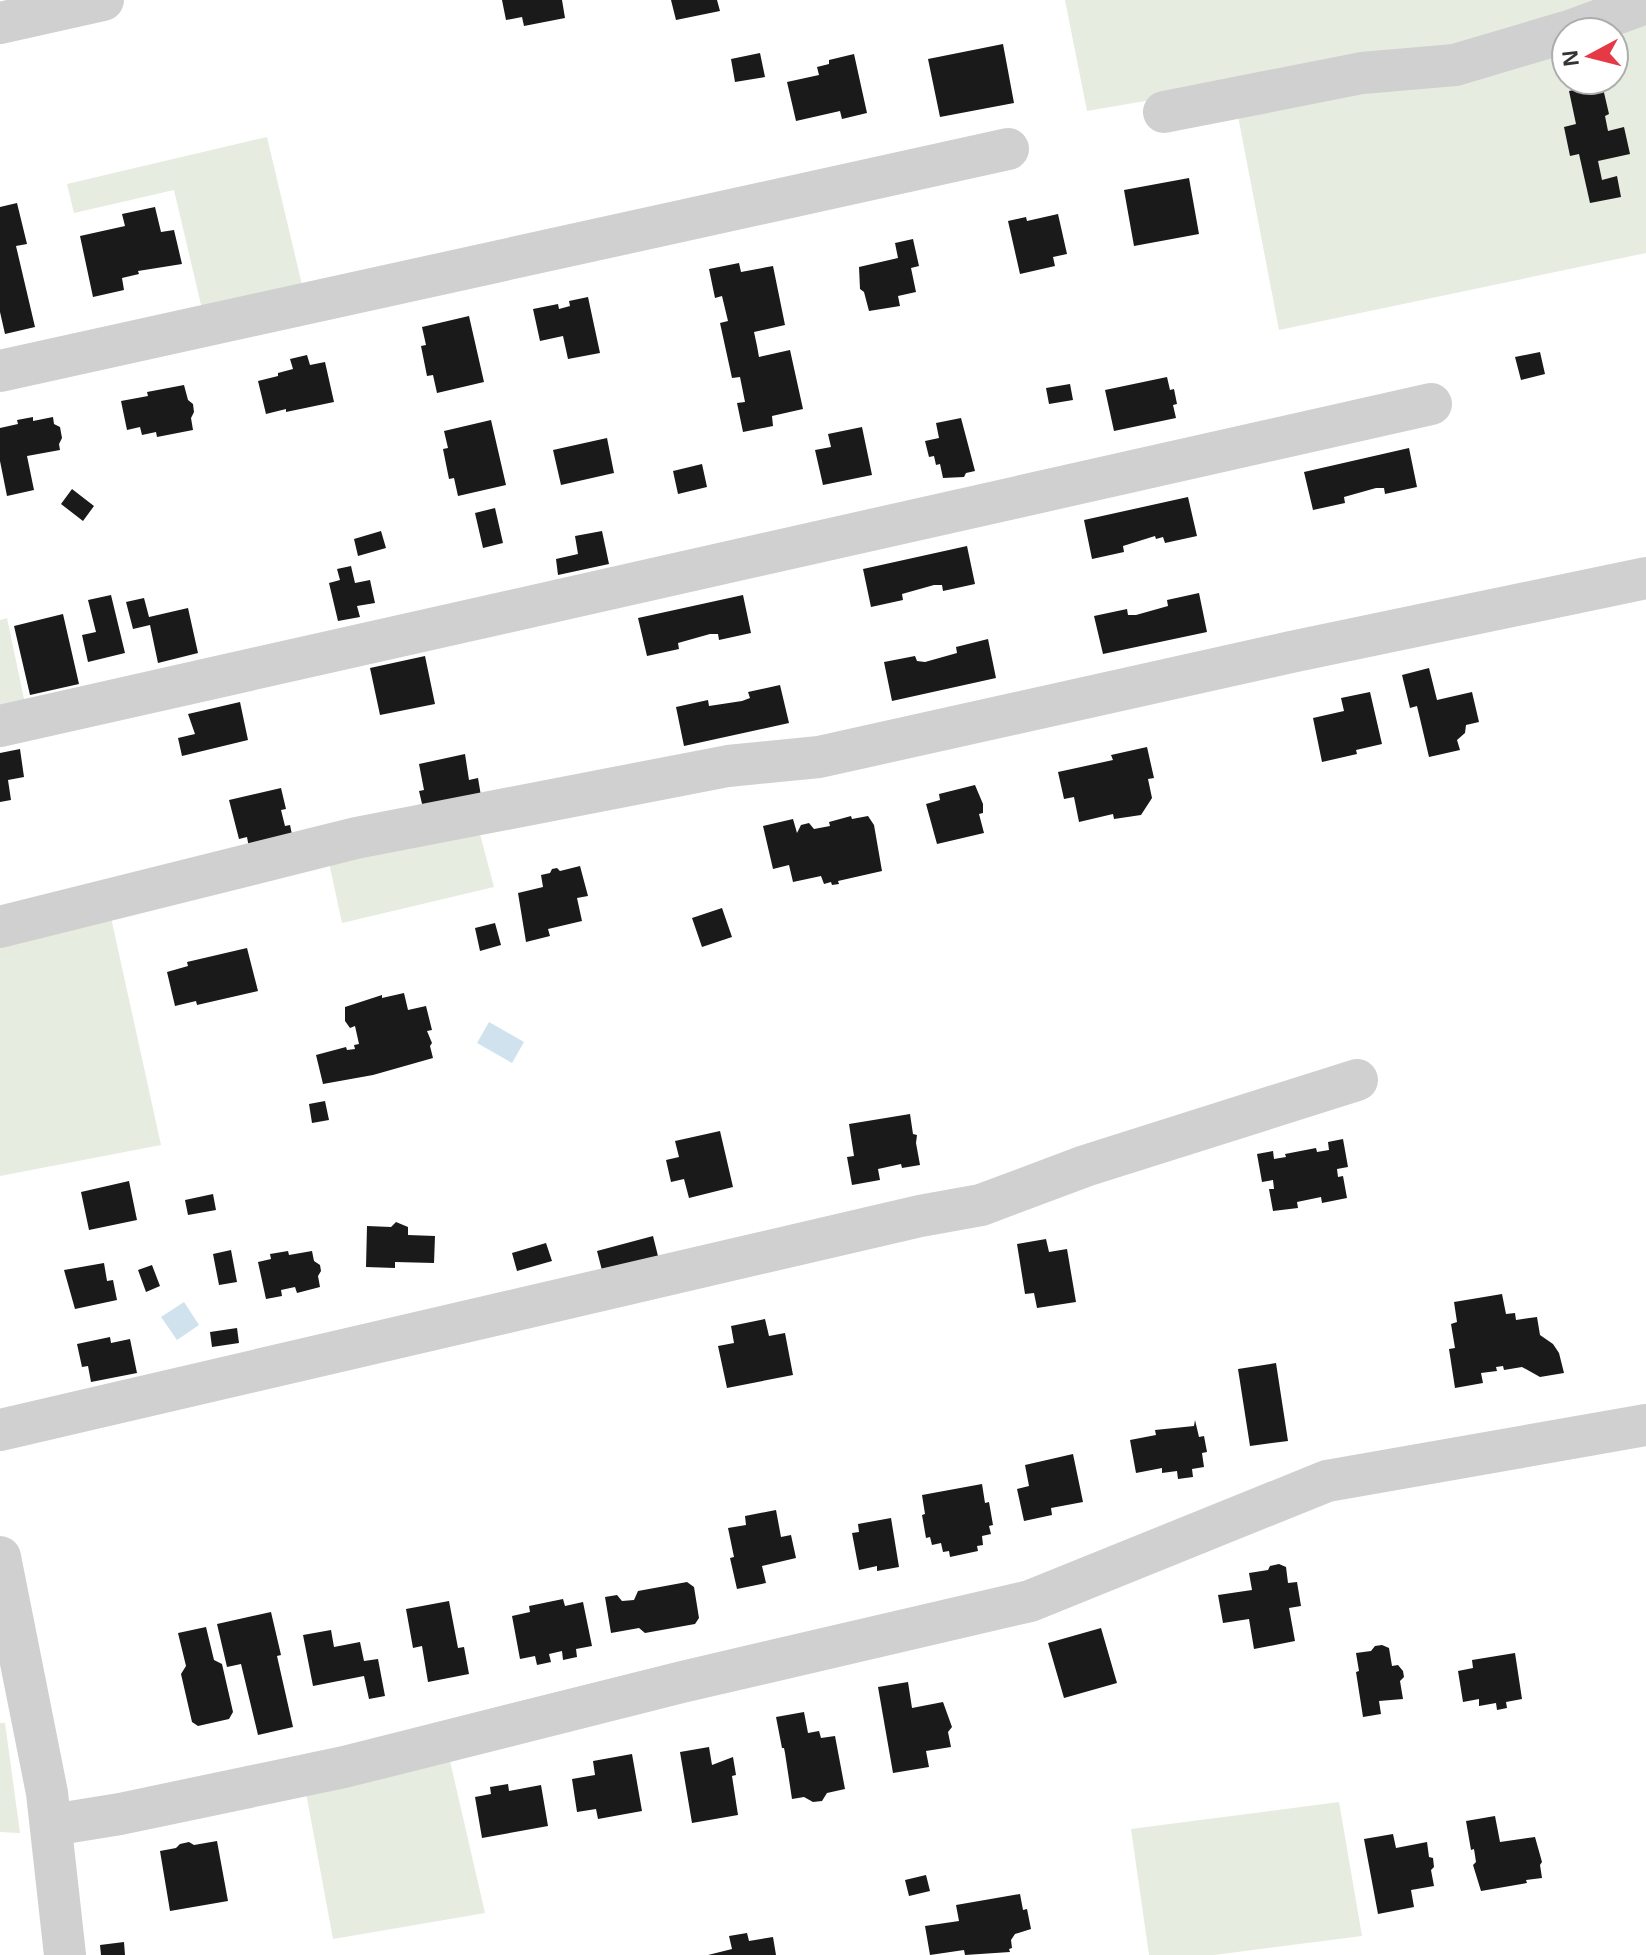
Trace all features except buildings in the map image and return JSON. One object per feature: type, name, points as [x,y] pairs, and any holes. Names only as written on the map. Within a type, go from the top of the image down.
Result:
[{"type":"street","points":[[0,23],[103,0]]},
{"type":"street","points":[[1610,16],[1646,3]]},
{"type":"street","points":[[1164,112],[1362,73],[1455,65],[1550,37]]},
{"type":"street","points":[[0,371],[1008,149]]},
{"type":"street","points":[[0,726],[1431,404]]},
{"type":"street","points":[[0,927],[356,838],[728,766],[819,757],[1291,652],[1646,578]]},
{"type":"street","points":[[0,1430],[920,1216],[981,1205],[1085,1166],[1357,1080]]},
{"type":"street","points":[[52,1825],[120,1814],[344,1767],[690,1680],[1030,1601],[1327,1481],[1646,1425]]},
{"type":"street","points":[[0,1557],[36,1728],[52,1825],[65,1955]]},
{"type":"shaded area","points":[[1065,0],[1646,0],[1646,253],[1279,330],[1238,116],[1174,96],[1087,111]]},
{"type":"shaded area","points":[[267,137],[302,285],[202,309],[174,190],[74,213],[67,184]]},
{"type":"shaded area","points":[[7,618],[27,713],[0,719],[0,620]]},
{"type":"shaded area","points":[[477,823],[494,887],[342,923],[328,858]]},
{"type":"shaded area","points":[[110,913],[161,1145],[0,1176],[0,936]]},
{"type":"shaded area","points":[[0,1723],[5,1723],[20,1833],[0,1832]]},
{"type":"shaded area","points":[[450,1761],[485,1913],[333,1939],[306,1793]]},
{"type":"shaded area","points":[[1339,1802],[1362,1936],[1214,1955],[1149,1955],[1131,1829]]},
{"type":"water","points":[[489,1022],[524,1042],[512,1063],[477,1043]]},
{"type":"water","points":[[184,1302],[199,1325],[177,1340],[161,1317]]}]
